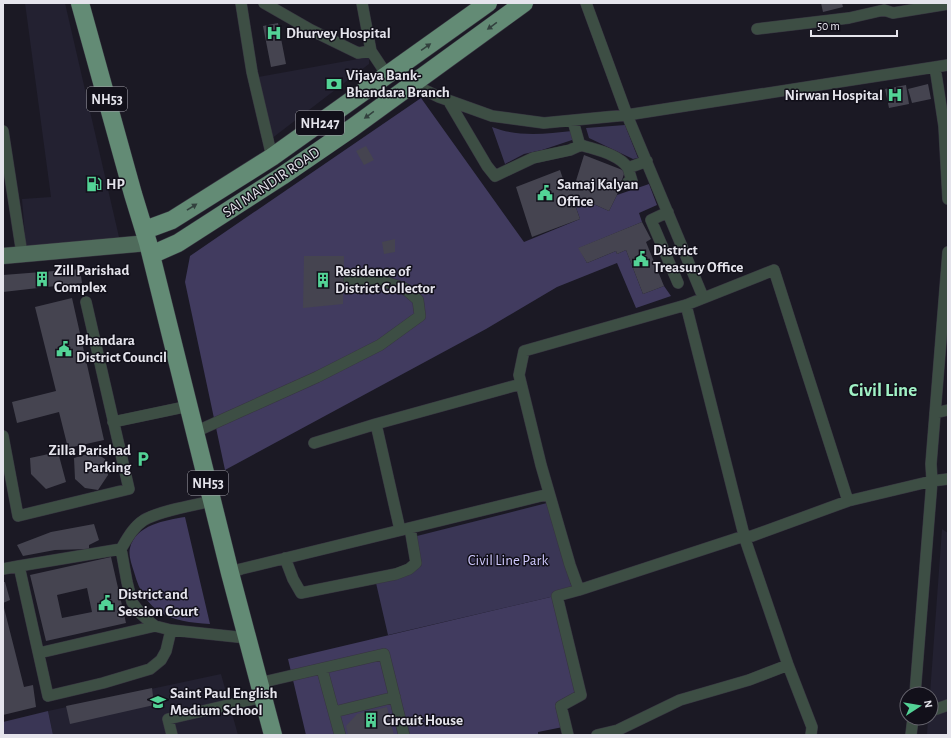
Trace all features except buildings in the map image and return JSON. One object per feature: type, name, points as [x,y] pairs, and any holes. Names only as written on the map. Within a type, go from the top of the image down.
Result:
[{"type":"highway","name":"NH53","points":[[80,3],[161,292],[230,573],[273,735]]},
{"type":"highway","name":"SAI MANDIR ROAD","points":[[148,243],[178,243],[282,176],[524,3]]},
{"type":"highway","name":"SAI MANDIR ROAD","points":[[148,243],[172,220],[272,157],[393,70],[476,6]]},
{"type":"highway","points":[[393,70],[412,84]]},
{"type":"highway","points":[[133,194],[150,213],[160,219],[172,220]]},
{"type":"highway","points":[[161,292],[163,263],[178,243]]},
{"type":"main road","points":[[3,256],[148,243]]},
{"type":"street","points":[[241,3],[252,72],[272,157]]},
{"type":"street","points":[[264,3],[311,30],[358,53],[371,51]]},
{"type":"street","points":[[362,3],[371,51],[393,70]]},
{"type":"street","points":[[586,3],[627,115],[703,297]]},
{"type":"street","points":[[757,29],[849,18],[884,7],[893,12],[948,4]]},
{"type":"street","points":[[412,84],[448,100],[492,116],[544,124],[627,115],[948,65]]},
{"type":"street","points":[[935,67],[948,146]]},
{"type":"street","points":[[448,100],[487,166],[495,176],[533,158],[570,150],[580,146],[605,153],[624,162],[628,168],[632,181],[628,182]]},
{"type":"street","points":[[573,120],[580,146]]},
{"type":"street","points":[[944,126],[948,199]]},
{"type":"street","points":[[3,132],[22,254]]},
{"type":"street","points":[[628,168],[647,161]]},
{"type":"street","points":[[668,212],[651,220],[678,283]]},
{"type":"street","points":[[916,686],[948,252]]},
{"type":"street","points":[[579,590],[549,494],[518,375],[524,351],[686,304],[774,270],[848,502]]},
{"type":"street","points":[[195,432],[317,377],[380,346],[420,316],[418,300],[404,288],[376,279],[349,280]]},
{"type":"street","points":[[3,436],[18,516],[128,489],[86,302]]},
{"type":"street","points":[[686,304],[744,537],[788,665],[812,727],[811,735]]},
{"type":"street","points":[[314,443],[376,424],[521,384]]},
{"type":"street","points":[[112,422],[189,406]]},
{"type":"street","points":[[935,413],[948,410]]},
{"type":"street","points":[[285,558],[292,579],[301,593],[396,574],[409,569],[416,563],[376,424]]},
{"type":"street","points":[[568,735],[561,706],[581,695],[557,596],[744,537],[752,536],[848,502],[932,481],[948,479]]},
{"type":"street","points":[[230,573],[285,558],[549,494]]},
{"type":"street","points":[[212,501],[158,514],[143,520],[132,532],[121,549],[132,602],[141,614],[156,626],[171,630],[247,638]]},
{"type":"street","points":[[3,569],[121,549]]},
{"type":"street","points":[[19,566],[48,696],[67,690],[103,683],[150,669],[161,660],[166,651],[171,630]]},
{"type":"street","points":[[39,653],[156,626]]},
{"type":"street","points":[[172,735],[168,719],[322,669],[384,654],[404,735]]},
{"type":"street","points":[[598,735],[618,730],[680,700],[748,680],[788,665]]},
{"type":"street","points":[[322,669],[340,735]]},
{"type":"street","points":[[334,712],[395,696]]},
{"type":"shaded area","points":[[25,3],[65,3],[119,237],[26,248],[22,199],[51,197]]},
{"type":"shaded area","points":[[369,57],[369,64],[271,139],[253,78]]},
{"type":"shaded area","points":[[421,98],[524,242],[580,219],[573,199],[578,197],[609,211],[617,195],[649,184],[657,205],[639,213],[642,222],[579,248],[587,263],[616,251],[617,254],[626,250],[643,294],[664,286],[671,296],[636,308],[617,263],[557,287],[486,329],[225,470],[185,282],[190,256]]},
{"type":"shaded area","points":[[185,517],[210,624],[183,621],[161,613],[152,606],[139,586],[130,560],[130,548],[133,540],[138,534],[152,525]]},
{"type":"shaded area","points":[[942,529],[948,533],[948,735],[927,735],[928,726],[939,726],[939,686],[931,686]]},
{"type":"shaded area","points":[[555,596],[580,694],[560,706],[563,727],[538,732],[538,735],[306,735],[288,659]]},
{"type":"shaded area","name":"Saint Paul English Medium School","points":[[221,674],[238,735],[53,735],[48,711]]},
{"type":"green space","points":[[625,125],[638,158],[633,159],[589,138],[586,128]]},
{"type":"green space","points":[[492,127],[511,132],[531,134],[572,131],[575,139],[542,150],[524,154],[505,164]]},
{"type":"green space","name":"Civil Line Park","points":[[547,503],[572,588],[555,596],[388,635],[376,583],[407,575],[417,536]]},
{"type":"green space","points":[[48,711],[53,735],[3,735],[3,722]]},
{"type":"place","name":"Dhurvey Hospital","points":[[274,33]]},
{"type":"place","name":"Vijaya Bank- Bhandara Branch","points":[[334,84]]},
{"type":"place","name":"Nirwan Hospital","points":[[895,95]]},
{"type":"place","name":"HP","points":[[94,184]]},
{"type":"place","name":"Samaj Kalyan Office","points":[[545,193]]},
{"type":"place","name":"District Treasury Office","points":[[641,259]]},
{"type":"place","name":"Zill Parishad Complex","points":[[42,279]]},
{"type":"place","name":"Residence of District Collector","points":[[323,280]]},
{"type":"place","name":"Bhandara District Council","points":[[64,349]]},
{"type":"place","name":"Zilla Parishad Parking","points":[[143,459]]},
{"type":"place","name":"District and Session Court","points":[[106,603]]},
{"type":"place","name":"Saint Paul English Medium School","points":[[158,702]]},
{"type":"place","name":"Circuit House","points":[[371,720]]},
{"type":"district","name":"Civil Line","points":[[883,389]]}]
